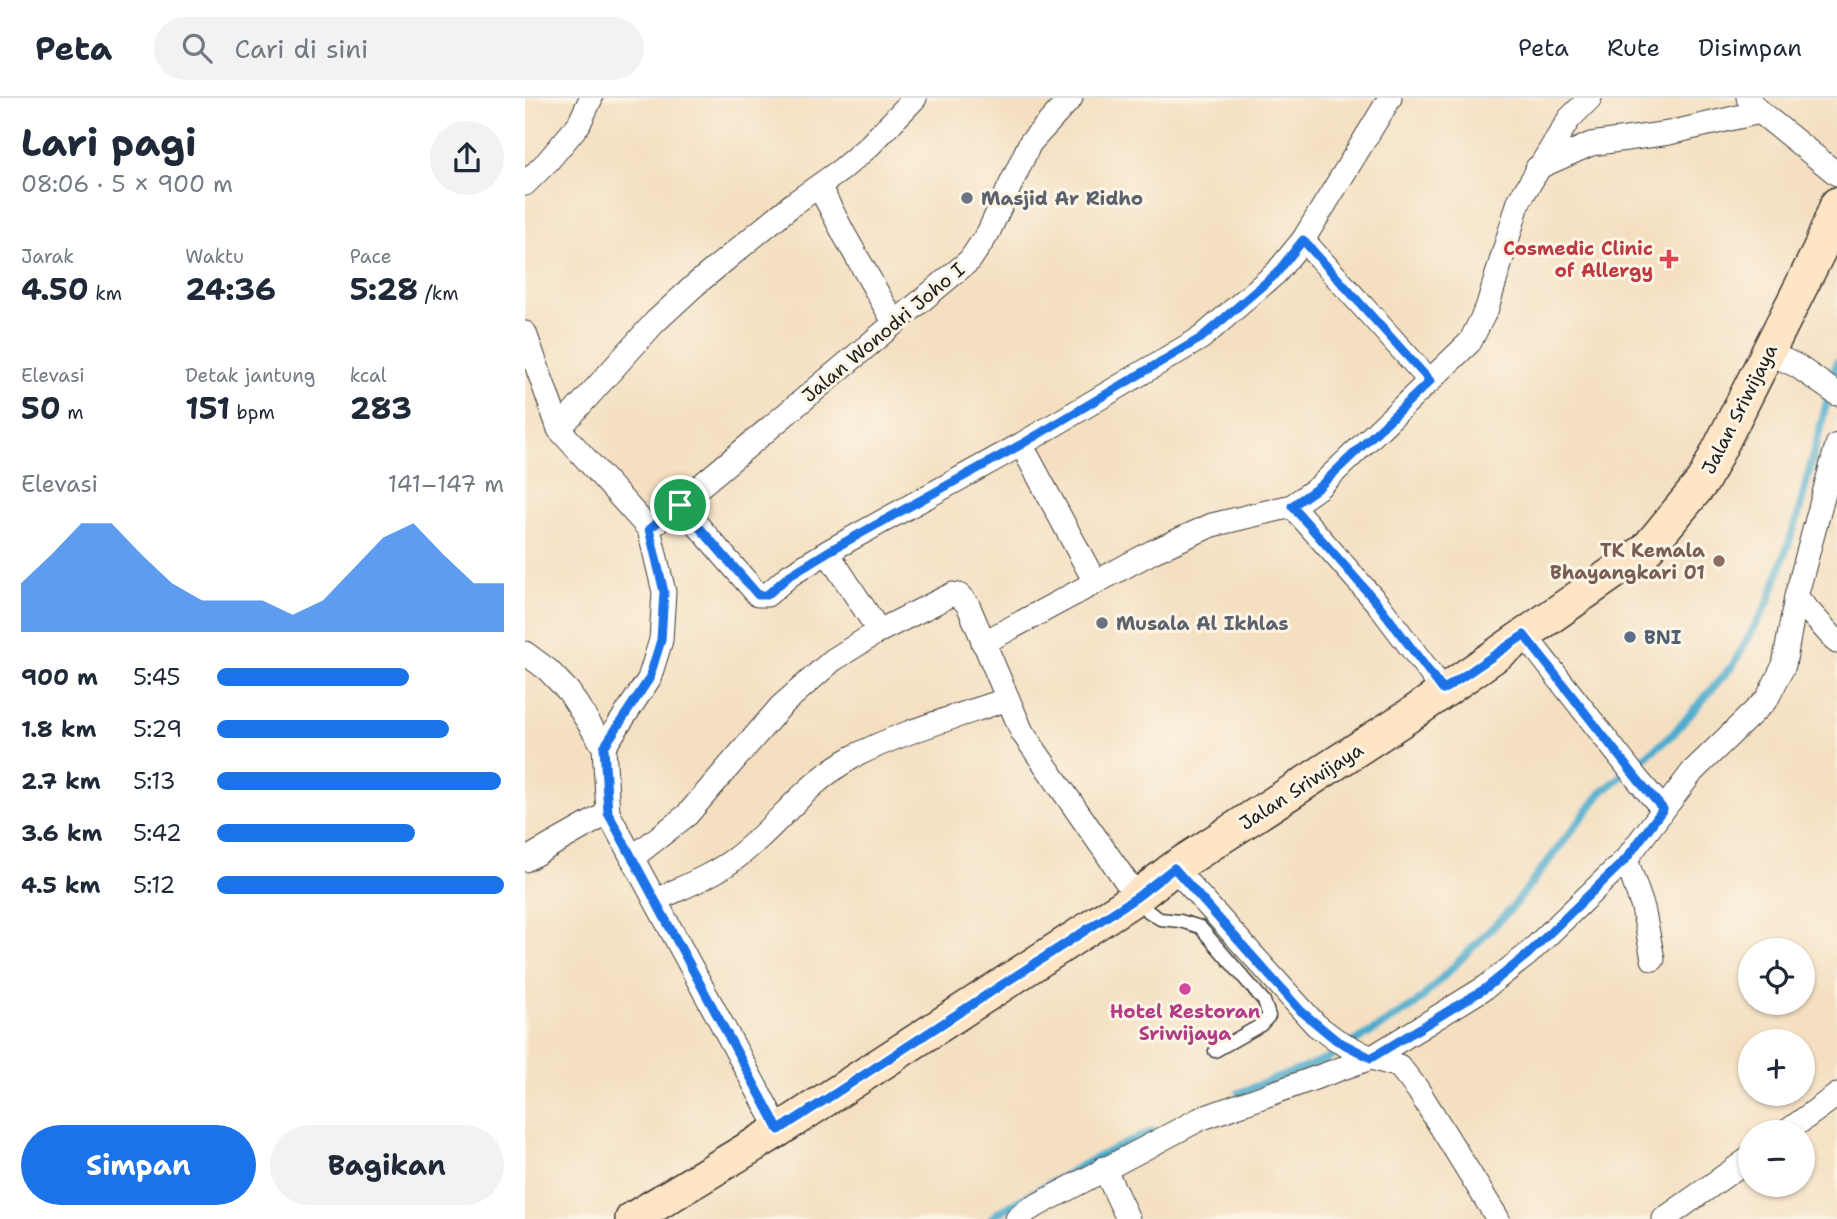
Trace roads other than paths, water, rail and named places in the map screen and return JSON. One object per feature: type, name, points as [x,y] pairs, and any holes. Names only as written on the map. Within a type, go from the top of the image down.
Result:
[{"type":"main road","name":"Jalan Sriwijaya","points":[[644,1216],[1137,897],[1174,868],[1413,713],[1646,550],[1703,481],[1769,353],[1835,214]]},
{"type":"street","points":[[525,184],[579,124],[591,98]]},
{"type":"street","points":[[559,429],[655,322],[695,285],[793,204],[869,146],[915,98]]},
{"type":"street","name":"Jalan Wonodri Joho I","points":[[649,529],[970,260],[988,233],[1030,143],[1072,98]]},
{"type":"street","points":[[680,505],[758,595],[767,595],[790,575],[829,551],[1022,444],[1201,338],[1276,274],[1303,240],[1390,98]]},
{"type":"street","points":[[983,643],[1152,552],[1212,525],[1292,506],[1319,487],[1470,342],[1487,309],[1519,201],[1569,119],[1590,98]]},
{"type":"street","points":[[1537,168],[1591,144],[1669,133],[1754,105],[1837,174]]},
{"type":"street","points":[[819,186],[894,322]]},
{"type":"street","points":[[1303,240],[1430,381]]},
{"type":"street","points":[[525,333],[559,429],[649,529],[664,592],[661,640],[649,679],[604,747]]},
{"type":"street","points":[[1769,353],[1830,389]]},
{"type":"street","points":[[1017,1219],[1028,1210],[1104,1168],[1201,1119],[1366,1056],[1486,988],[1527,955],[1626,859],[1693,771],[1767,699],[1784,665],[1796,597],[1837,445]]},
{"type":"street","points":[[1028,457],[1095,582]]},
{"type":"street","points":[[1292,506],[1378,604],[1443,690]]},
{"type":"street","points":[[833,561],[879,631]]},
{"type":"street","points":[[632,858],[687,815],[781,706],[832,660],[879,631],[953,594],[959,595],[968,605],[1021,732],[1137,897]]},
{"type":"street","points":[[1796,597],[1837,642]]},
{"type":"street","points":[[1524,635],[1663,809]]},
{"type":"street","points":[[525,653],[548,670],[569,692],[604,747],[608,813],[779,1130]]},
{"type":"street","points":[[656,900],[706,877],[737,857],[803,792],[853,757],[917,730],[1008,699]]},
{"type":"street","points":[[525,860],[608,813]]},
{"type":"street","points":[[1626,859],[1643,908],[1653,959]]},
{"type":"street","points":[[1174,868],[1301,1011],[1336,1040],[1366,1056],[1399,1066],[1418,1090],[1498,1219]]},
{"type":"street","points":[[1803,1120],[1837,1095]]},
{"type":"street","points":[[1664,1219],[1738,1167]]},
{"type":"street","points":[[1104,1168],[1128,1219]]},
{"type":"lane","points":[[1137,897],[1149,912],[1160,919],[1180,920],[1200,927],[1264,1001],[1269,1016],[1261,1025],[1215,1051]]},
{"type":"waterway","points":[[1239,1093],[1325,1060],[1415,1005],[1512,908],[1601,793],[1672,735],[1733,665],[1769,601],[1797,519],[1837,362]]},
{"type":"waterway","points":[[991,1219],[1092,1160],[1153,1131]]},
{"type":"place","name":"Masjid Ar Ridho","points":[[967,198]]},
{"type":"place","name":"Cosmedic Clinic of Allergy","points":[[1669,259]]},
{"type":"place","name":"TK Kemala Bhayangkari 01","points":[[1719,561]]},
{"type":"place","name":"Musala Al Ikhlas","points":[[1102,623]]},
{"type":"place","name":"BNI","points":[[1630,637]]},
{"type":"place","name":"Hotel Restoran Sriwijaya","points":[[1185,989]]}]
